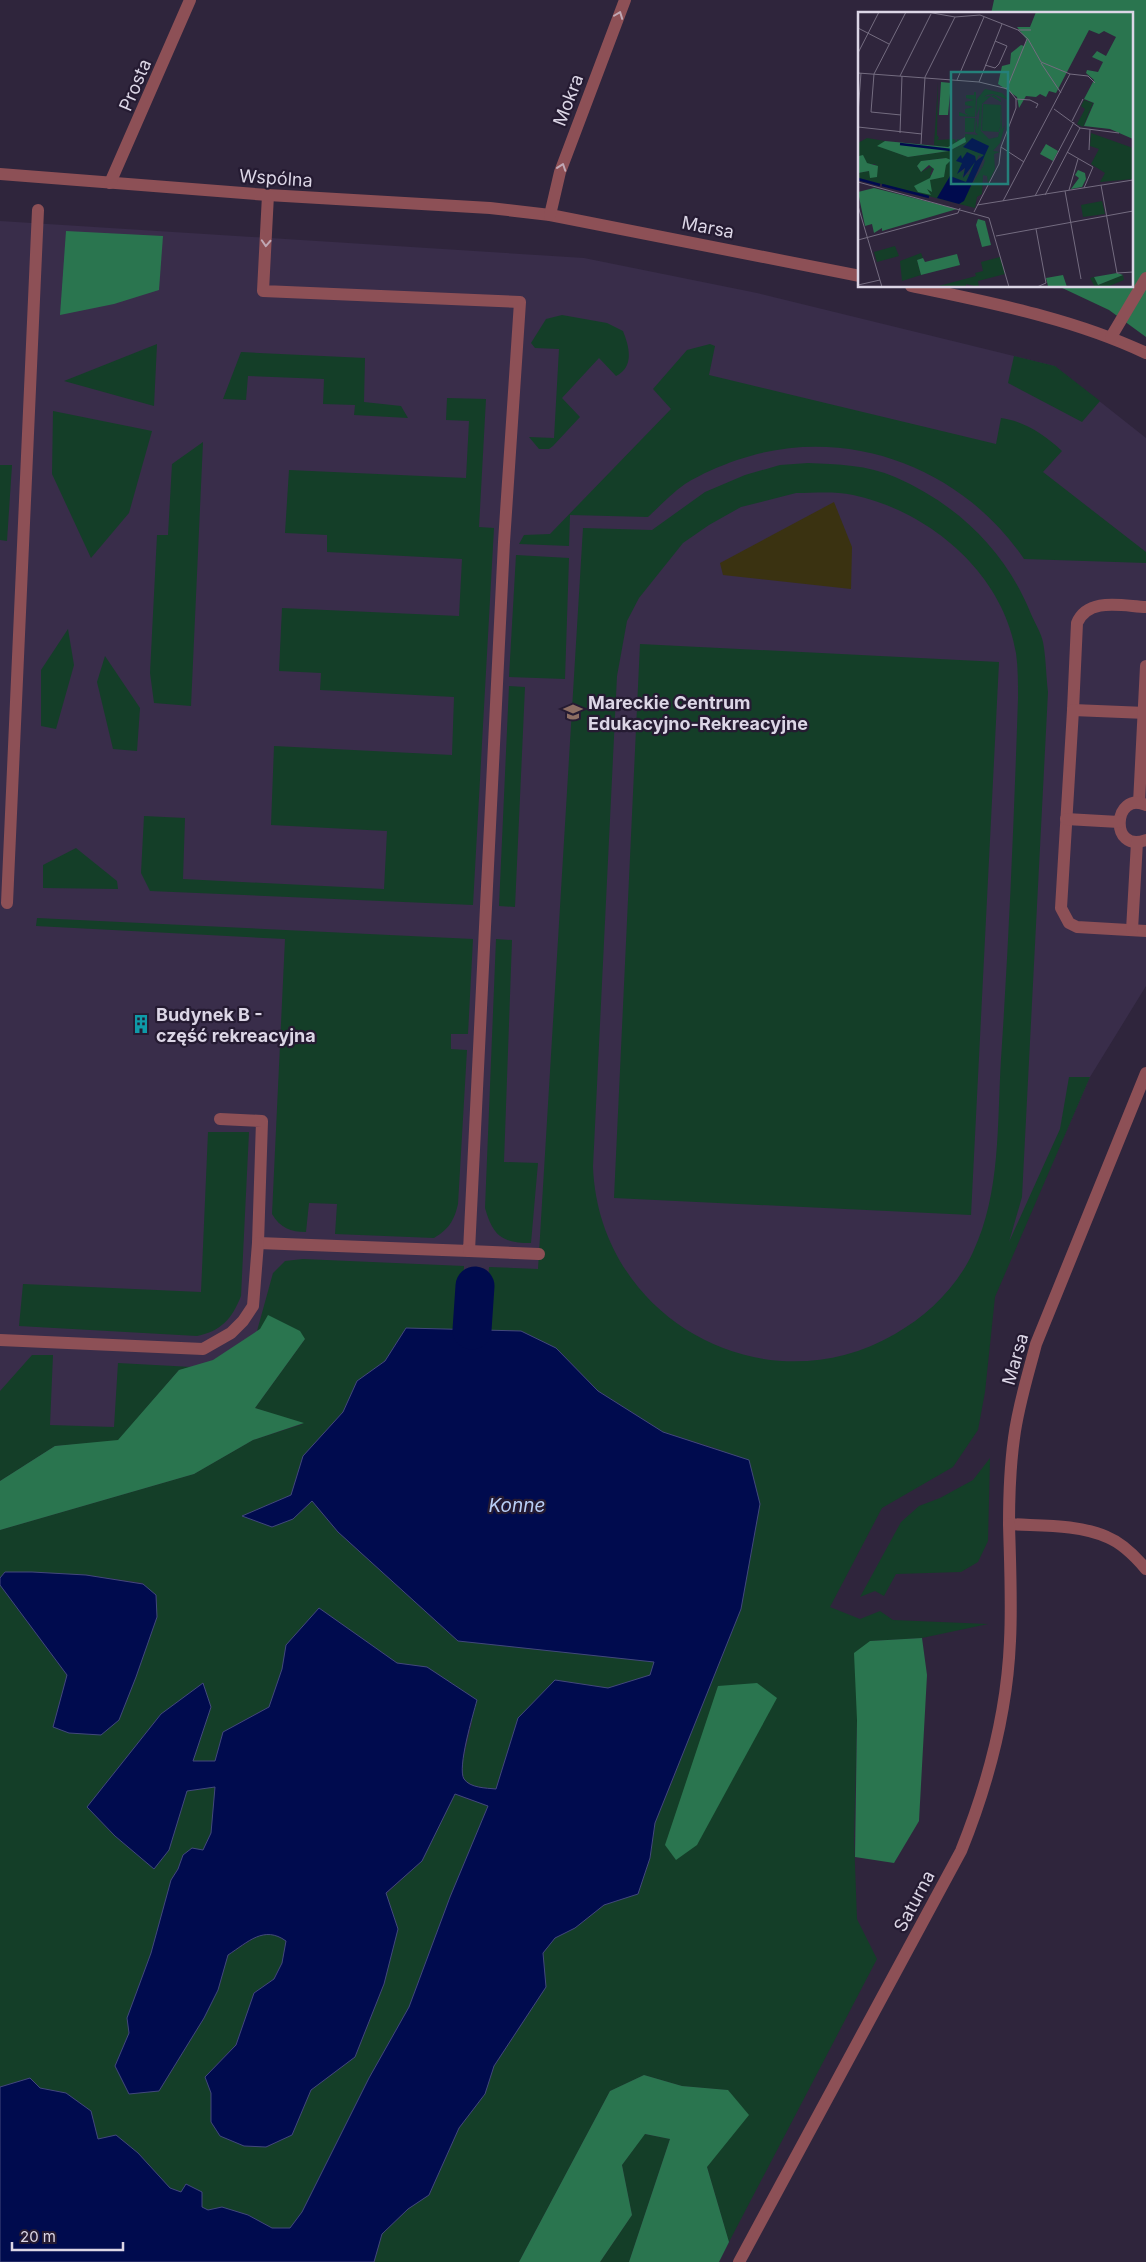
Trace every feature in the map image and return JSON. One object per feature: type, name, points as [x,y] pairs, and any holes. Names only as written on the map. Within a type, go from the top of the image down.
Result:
[{"type":"street","name":"Prosta","points":[[110,182],[190,0]]},
{"type":"street","name":"Mokra","points":[[550,215],[560,172],[625,0]]},
{"type":"street","name":"Wspólna","points":[[0,174],[268,196],[490,208],[550,215]]},
{"type":"street","points":[[268,196],[264,291],[520,302],[504,542],[469,1251]]},
{"type":"street","points":[[7,903],[38,210]]},
{"type":"street","name":"Marsa","points":[[550,215],[858,276]]},
{"type":"street","points":[[1111,337],[1146,278]]},
{"type":"street","points":[[922,288],[1007,306],[1111,337],[1146,353]]},
{"type":"street","points":[[1146,607],[1096,605],[1081,615],[1077,623],[1061,908],[1063,915],[1069,923],[1077,927],[1146,931]]},
{"type":"street","points":[[1132,930],[1141,841],[1131,841],[1122,833],[1119,822],[1124,809],[1129,805],[1142,804],[1146,666]]},
{"type":"street","points":[[1073,710],[1145,713]]},
{"type":"street","points":[[1066,819],[1119,822]]},
{"type":"street","name":"Marsa","points":[[1009,1524],[1010,1478],[1014,1437],[1036,1344],[1146,1073]]},
{"type":"street","points":[[0,1340],[203,1349],[231,1333],[243,1321],[252,1306],[258,1243],[262,1121],[220,1119]]},
{"type":"street","points":[[258,1243],[539,1254]]},
{"type":"street","points":[[1009,1524],[1084,1530],[1107,1537],[1130,1552],[1146,1569]]},
{"type":"street","name":"Saturna","points":[[738,2262],[956,1860],[973,1820],[993,1760],[1007,1680],[1010,1641],[1009,1524]]},
{"type":"shaded area","name":"Mareckie Centrum Edukacyjno-Rekreacyjne","points":[[0,221],[584,258],[757,293],[1055,366],[1146,438],[1146,986],[1090,1077],[994,1297],[943,1371],[617,1353],[373,1279],[155,1470],[0,1466]]},
{"type":"green space","points":[[994,0],[1146,0],[1146,337],[1109,310],[1062,288],[1134,288],[1134,12],[991,12]]},
{"type":"green space","points":[[66,231],[163,236],[159,290],[114,304],[60,315]]},
{"type":"green space","points":[[562,315],[607,323],[623,331],[628,349],[628,362],[622,372],[616,376],[599,358],[562,398],[580,417],[553,446],[549,449],[539,449],[529,437],[554,438],[559,349],[535,348],[531,343],[546,319]]},
{"type":"green space","points":[[157,344],[154,406],[64,381]]},
{"type":"green space","points":[[710,344],[715,346],[709,375],[996,444],[1001,418],[1026,426],[1041,434],[1062,451],[1043,472],[1146,552],[1146,563],[1024,559],[998,527],[968,499],[934,477],[897,461],[858,451],[818,447],[777,450],[737,460],[717,468],[685,484],[648,517],[570,515],[569,546],[519,544],[524,535],[550,534],[671,409],[653,389],[687,350]]},
{"type":"green space","points":[[241,352],[365,358],[364,402],[401,406],[408,418],[354,415],[355,405],[323,404],[324,379],[248,376],[246,400],[223,399]]},
{"type":"green space","points":[[1014,356],[1055,366],[1100,401],[1082,422],[1008,383]]},
{"type":"green space","points":[[447,398],[486,399],[479,527],[494,528],[473,905],[150,891],[141,873],[144,816],[185,818],[183,879],[384,889],[387,831],[271,825],[274,746],[452,755],[454,697],[320,690],[321,673],[279,671],[282,608],[459,616],[462,559],[327,552],[327,535],[285,533],[289,470],[466,478],[469,421],[446,420]]},
{"type":"green space","points":[[53,411],[152,431],[129,513],[91,558],[52,474]]},
{"type":"green space","points":[[203,442],[191,706],[154,703],[150,673],[157,535],[168,535],[172,464]]},
{"type":"green space","points":[[830,464],[874,470],[895,477],[939,501],[977,532],[1008,570],[1021,591],[1043,642],[1048,692],[1022,1197],[1009,1242],[1060,1129],[1069,1077],[1090,1077],[995,1297],[985,1392],[978,1430],[953,1467],[882,1508],[830,1607],[860,1619],[880,1611],[893,1620],[988,1624],[922,1638],[870,1641],[857,1720],[854,1838],[857,1919],[877,1959],[729,2242],[707,2167],[727,2090],[682,2086],[644,2075],[610,2091],[519,2262],[374,2262],[382,2234],[408,2209],[429,2195],[459,2128],[485,2094],[494,2066],[545,1987],[543,1953],[555,1938],[575,1928],[604,1905],[638,1893],[650,1858],[655,1823],[676,1772],[518,1719],[496,1789],[474,1786],[464,1780],[461,1768],[472,1722],[269,1707],[239,1723],[220,1847],[183,1855],[178,1869],[171,1880],[218,1990],[228,1955],[259,1935],[276,1934],[286,1941],[282,1963],[274,1979],[254,1993],[236,2045],[205,2077],[211,2093],[211,2122],[244,2146],[267,2147],[292,2135],[311,2090],[355,2057],[384,1984],[397,1929],[386,1894],[422,1861],[455,1794],[472,1801],[496,1801],[445,1946],[286,2251],[130,2192],[66,2093],[40,2088],[30,2078],[0,2087],[0,1585],[67,1675],[53,1726],[143,1583],[86,1575],[32,1572],[5,1572],[0,1578],[0,1530],[194,1474],[253,1440],[303,1424],[255,1408],[305,1339],[260,1329],[257,1331],[273,1273],[285,1261],[303,1259],[464,1266],[463,1281],[488,1283],[489,1267],[538,1269],[583,528],[652,530],[705,492],[745,475],[780,465]],"holes":[[[796,493],[846,494],[881,503],[909,515],[935,531],[958,550],[979,572],[996,597],[1008,624],[1016,653],[1018,698],[998,1133],[993,1182],[989,1206],[982,1229],[973,1252],[959,1277],[940,1299],[919,1318],[895,1334],[845,1355],[793,1361],[743,1355],[697,1336],[657,1307],[624,1268],[602,1221],[593,1167],[617,676],[627,621],[639,598],[683,543],[709,525],[741,507]],[[406,1328],[521,1331],[556,1348],[598,1391],[663,1432],[721,1450],[458,1641],[338,1532],[312,1501],[293,1519],[243,1516],[291,1495],[303,1456],[343,1412],[357,1381],[385,1361]]]},
{"type":"green space","points":[[0,465],[12,465],[7,541],[0,540]]},
{"type":"green space","points":[[516,555],[569,558],[565,679],[509,677]]},
{"type":"green space","points":[[68,629],[74,665],[56,729],[41,726],[41,670]]},
{"type":"green space","points":[[640,644],[999,662],[971,1215],[614,1198]]},
{"type":"green space","points":[[105,656],[140,708],[137,751],[113,749],[97,682]]},
{"type":"green space","points":[[509,686],[525,687],[515,907],[499,906]]},
{"type":"green space","points":[[76,848],[117,881],[118,889],[43,888],[43,865]]},
{"type":"green space","points":[[37,918],[473,939],[468,1034],[451,1034],[451,1049],[467,1050],[458,1204],[450,1224],[434,1238],[335,1234],[337,1204],[309,1203],[306,1232],[295,1231],[282,1226],[272,1214],[285,939],[36,926]]},
{"type":"green space","points":[[496,939],[512,940],[504,1162],[538,1163],[531,1243],[521,1243],[500,1236],[491,1225],[485,1208]]},
{"type":"green space","points":[[208,1132],[249,1132],[241,1296],[234,1311],[225,1323],[213,1331],[197,1336],[19,1326],[23,1284],[201,1292]]},
{"type":"green space","points":[[268,1315],[300,1331],[305,1339],[255,1408],[304,1423],[253,1440],[194,1474],[0,1530],[0,1481],[55,1446],[118,1440],[179,1370],[213,1360],[260,1329]]},
{"type":"green space","points":[[32,1355],[53,1355],[50,1425],[114,1427],[118,1363],[192,1367],[179,1370],[118,1441],[55,1446],[0,1481],[0,1391]]},
{"type":"green space","points":[[990,1458],[988,1541],[978,1562],[961,1572],[896,1574],[884,1596],[875,1591],[860,1597],[901,1522],[919,1506],[940,1498],[973,1480]]},
{"type":"green space","points":[[922,1638],[927,1675],[919,1821],[894,1863],[855,1857],[857,1720],[854,1653],[870,1641]]},
{"type":"green space","points":[[757,1683],[777,1698],[697,1845],[676,1860],[665,1845],[718,1686]]},
{"type":"green space","points":[[644,2075],[682,2086],[728,2090],[749,2115],[707,2167],[729,2242],[719,2262],[629,2262],[670,2139],[645,2134],[622,2165],[632,2215],[600,2262],[519,2262],[610,2091]]},
{"type":"green space","points":[[644,2134],[670,2139],[629,2262],[600,2262],[632,2215],[622,2165]]},
{"type":"sand","points":[[834,502],[852,547],[851,589],[723,575],[720,563]]},
{"type":"water","name":"Konne","points":[[406,1328],[521,1331],[556,1348],[598,1391],[663,1432],[749,1460],[760,1504],[741,1609],[655,1823],[650,1858],[638,1894],[604,1905],[575,1928],[555,1938],[543,1953],[546,1987],[494,2066],[485,2094],[459,2128],[429,2195],[408,2209],[382,2234],[374,2262],[0,2262],[0,2087],[30,2078],[40,2088],[66,2093],[91,2111],[98,2139],[116,2135],[138,2153],[170,2188],[181,2192],[186,2184],[202,2192],[202,2207],[208,2210],[222,2207],[248,2215],[272,2228],[290,2228],[302,2212],[369,2078],[409,2007],[450,1897],[488,1806],[455,1794],[422,1861],[386,1893],[398,1929],[384,1984],[355,2057],[311,2090],[292,2135],[266,2147],[244,2146],[220,2136],[211,2122],[211,2093],[205,2077],[236,2045],[254,1993],[274,1979],[282,1963],[286,1941],[278,1936],[263,1935],[256,1937],[228,1955],[218,1990],[204,2018],[159,2091],[129,2094],[115,2066],[129,2033],[127,2018],[151,1953],[171,1880],[178,1869],[183,1855],[192,1848],[203,1850],[211,1833],[215,1787],[187,1791],[169,1850],[154,1869],[115,1836],[87,1807],[161,1714],[203,1683],[211,1707],[193,1761],[215,1761],[223,1732],[269,1707],[282,1669],[286,1645],[319,1608],[397,1663],[427,1667],[477,1700],[466,1741],[462,1773],[464,1779],[470,1784],[496,1789],[518,1718],[555,1680],[608,1688],[650,1675],[654,1662],[458,1641],[338,1532],[312,1501],[293,1519],[272,1527],[242,1516],[291,1495],[303,1456],[343,1412],[357,1381],[385,1361]]},
{"type":"water","points":[[5,1572],[86,1575],[143,1584],[156,1595],[157,1617],[136,1677],[119,1720],[101,1735],[69,1733],[53,1727],[67,1675],[0,1585],[0,1578]]},
{"type":"waterway","points":[[472,1330],[475,1286]]},
{"type":"place","name":"Mareckie Centrum Edukacyjno-Rekreacyjne","points":[[573,712]]},
{"type":"place","name":"Budynek B - część rekreacyjna","points":[[141,1024]]}]
